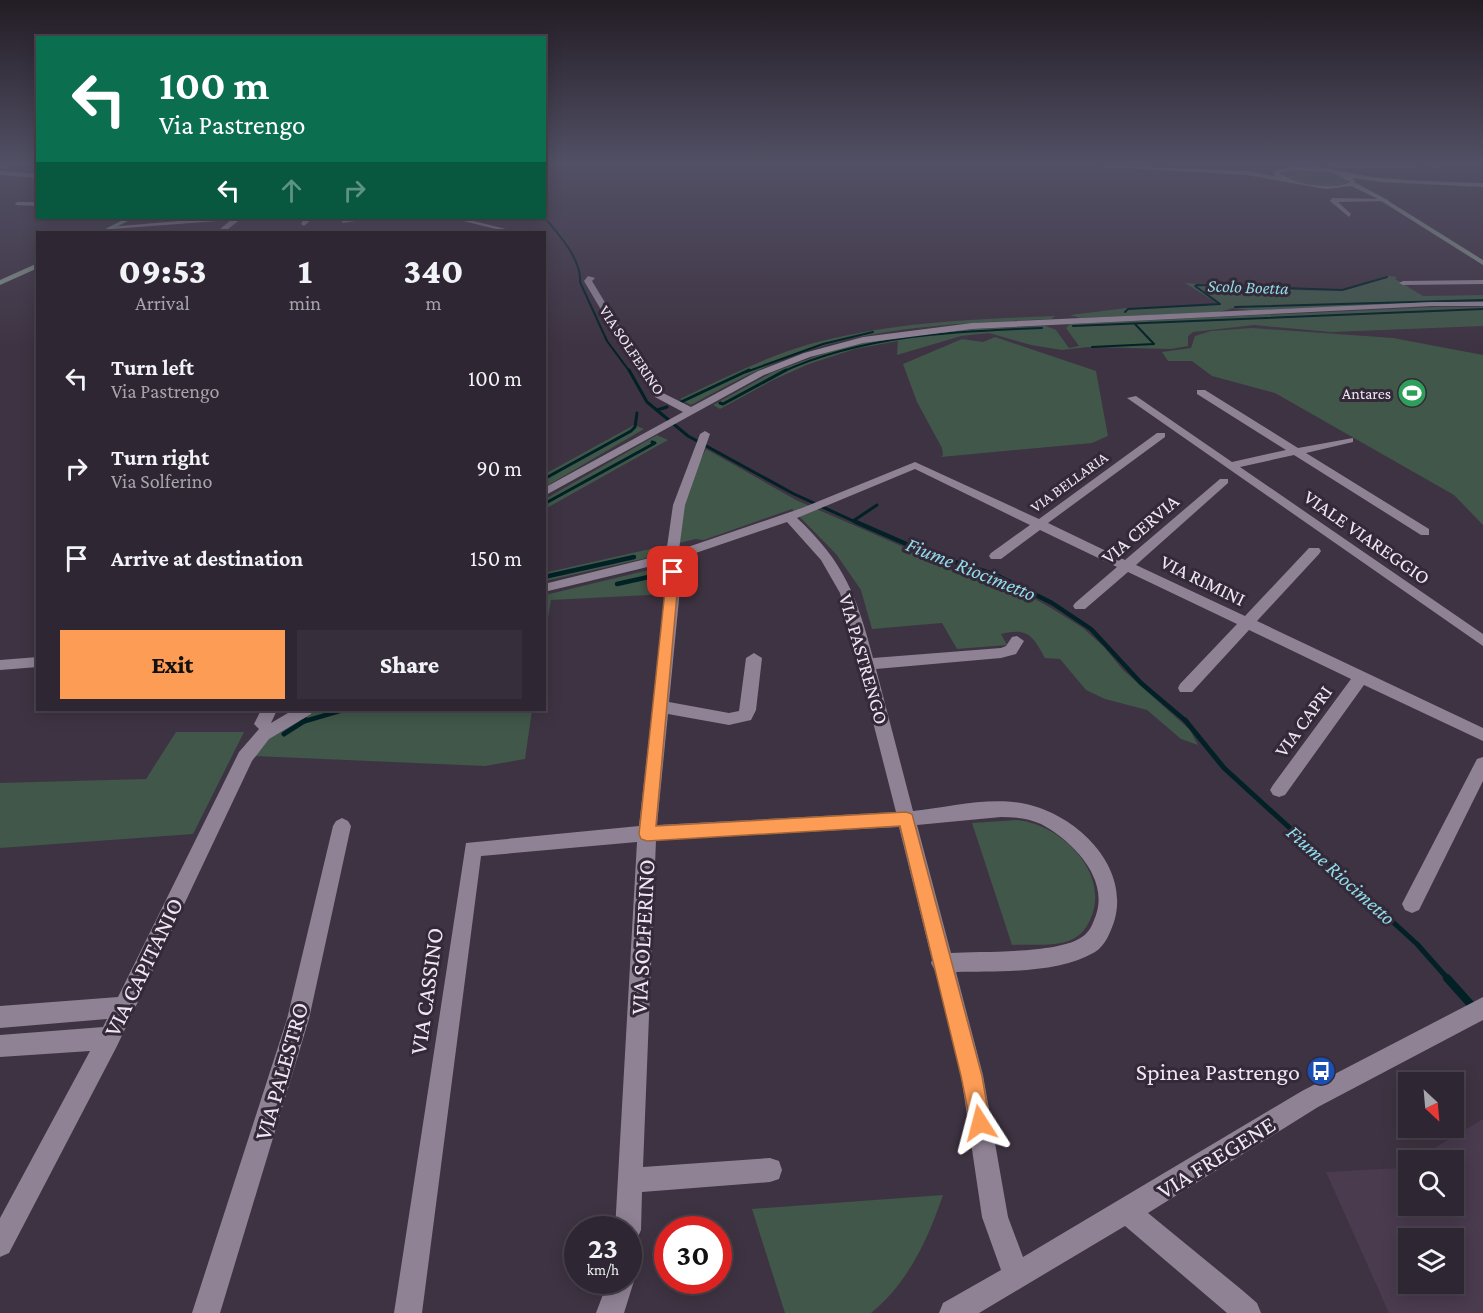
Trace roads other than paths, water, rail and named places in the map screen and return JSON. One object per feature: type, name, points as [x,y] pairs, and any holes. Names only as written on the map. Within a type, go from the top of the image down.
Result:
[{"type":"main road","points":[[104,231],[116,225]]},
{"type":"main road","points":[[1425,225],[1483,262]]},
{"type":"main road","points":[[0,283],[36,266]]},
{"type":"street","points":[[112,227],[136,225]]},
{"type":"street","points":[[485,225],[511,231]]},
{"type":"street","name":"VIA SOLFERINO","points":[[591,278],[588,281],[593,292],[623,340],[645,365],[659,395],[685,414]]},
{"type":"street","points":[[1403,283],[1483,282]]},
{"type":"street","points":[[546,492],[761,373],[807,355],[863,340],[917,331],[1055,321],[1481,304]]},
{"type":"street","name":"VIALE VIAREGGIO","points":[[1201,392],[1425,532]]},
{"type":"street","name":"VIALE VIAREGGIO","points":[[1132,398],[1483,641]]},
{"type":"street","name":"VIA SOLFERINO","points":[[628,1216],[647,834],[673,589],[672,557],[679,505],[705,434]]},
{"type":"street","name":"VIA BELLARIA","points":[[996,556],[1161,435]]},
{"type":"street","points":[[1229,466],[1349,440]]},
{"type":"street","name":"VIA RIMINI","points":[[789,517],[906,468],[921,466],[1483,735]]},
{"type":"street","name":"VIA CERVIA","points":[[1080,606],[1224,481]]},
{"type":"street","points":[[546,588],[672,557],[789,517]]},
{"type":"street","name":"VIA PASTRENGO","points":[[789,517],[820,549],[841,580],[852,606],[941,963],[972,1076],[995,1217],[1016,1276]]},
{"type":"street","points":[[1186,687],[1314,550]]},
{"type":"street","points":[[867,664],[1001,653],[1011,650],[1017,641]]},
{"type":"street","points":[[661,707],[729,719],[745,716],[748,710],[754,658]]},
{"type":"street","points":[[0,664],[36,662]]},
{"type":"street","name":"VIA CAPRI","points":[[1279,790],[1361,677]]},
{"type":"street","name":"VIA CAPITANIO","points":[[0,1244],[109,1038],[252,746],[274,727],[303,711]]},
{"type":"street","points":[[1412,904],[1483,764]]},
{"type":"street","points":[[647,834],[906,819],[1008,810],[1028,812],[1048,819],[1081,844],[1099,869],[1108,903],[1106,920],[1097,936],[1087,946],[1052,956],[941,963]]},
{"type":"street","name":"VIA PALESTRO","points":[[206,1313],[298,1019],[342,826]]},
{"type":"street","name":"VIA CASSINO","points":[[408,1313],[473,849],[647,834]]},
{"type":"street","points":[[0,1017],[124,1007]]},
{"type":"street","name":"VIA FREGENE","points":[[953,1313],[1310,1100],[1473,1014]]},
{"type":"street","points":[[0,1046],[109,1038]]},
{"type":"street","points":[[630,1180],[770,1170]]},
{"type":"street","points":[[1127,1211],[1157,1239],[1222,1288],[1247,1313]]},
{"type":"street","points":[[610,1313],[617,1294]]},
{"type":"waterway","name":"Fiume Riocimetto","points":[[551,225],[573,256],[580,274],[580,282],[607,341],[630,372]]},
{"type":"waterway","name":"Scolo Boetta","points":[[1125,312],[1128,309],[1220,304],[1195,286],[1197,285],[1342,290],[1387,277]]},
{"type":"waterway","points":[[1235,307],[1483,300]]},
{"type":"waterway","points":[[1073,326],[1483,309]]},
{"type":"waterway","name":"Scolo Boetta","points":[[1092,347],[1154,344],[1135,324]]},
{"type":"waterway","points":[[783,372],[845,350],[910,337],[1042,328]]},
{"type":"waterway","points":[[746,372],[823,344],[873,332]]},
{"type":"waterway","name":"Fiume Riocimetto","points":[[629,370],[647,402],[688,436],[794,494],[853,521]]},
{"type":"waterway","points":[[681,402],[749,370]]},
{"type":"waterway","points":[[720,403],[723,404],[783,372]]},
{"type":"waterway","points":[[657,410],[667,407]]},
{"type":"waterway","points":[[546,478],[631,431],[635,427],[637,413]]},
{"type":"waterway","points":[[546,503],[655,443],[652,442]]},
{"type":"waterway","name":"Scolo Boetta","points":[[853,521],[877,505]]},
{"type":"waterway","name":"Scolo Boetta","points":[[853,521],[860,524]]},
{"type":"waterway","name":"Fiume Riocimetto","points":[[856,522],[927,553],[996,575],[1052,603],[1091,629],[1141,683],[1186,721]]},
{"type":"waterway","points":[[546,577],[634,557]]},
{"type":"waterway","points":[[617,584],[653,576]]},
{"type":"waterway","points":[[304,722],[340,711]]},
{"type":"waterway","name":"Fiume Riocimetto","points":[[1186,721],[1224,768],[1417,944],[1448,979]]},
{"type":"waterway","points":[[284,734],[304,722]]},
{"type":"waterway","name":"Fiume Riocimetto","points":[[1447,978],[1473,1007]]},
{"type":"place","name":"Antares","points":[[1412,393]]},
{"type":"place","name":"Spinea Pastrengo","points":[[1321,1071]]}]
